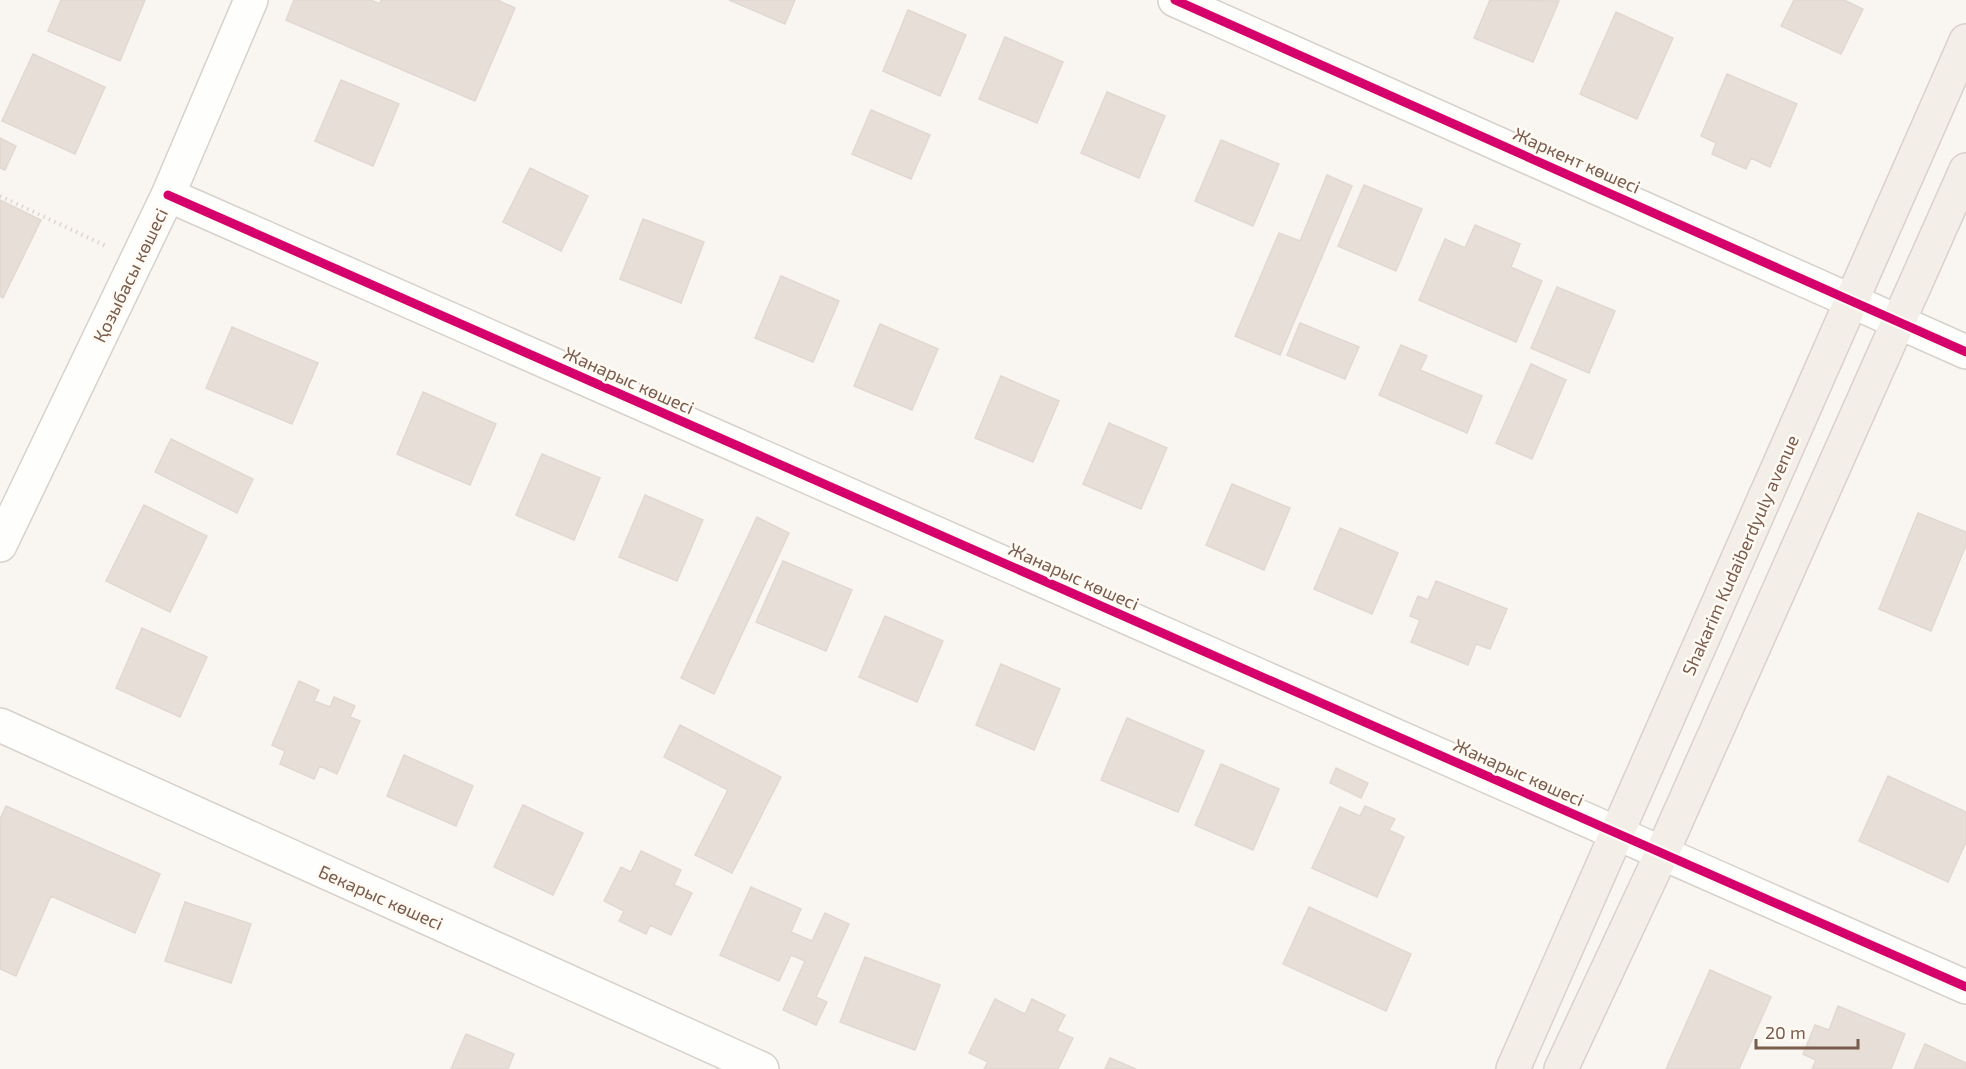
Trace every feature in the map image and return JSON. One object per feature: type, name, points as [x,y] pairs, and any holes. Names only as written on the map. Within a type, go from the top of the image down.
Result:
[{"type":"main road","name":"Shakarim Kudaiberdyuly avenue","points":[[1513,1069],[1966,41]]},
{"type":"main road","points":[[1561,1069],[1662,853],[1966,170]]},
{"type":"street","name":"Қозыбасы көшесі","points":[[0,545],[168,195],[251,0]]},
{"type":"street","name":"Жаркент көшесі","points":[[1174,0],[1966,352]]},
{"type":"street","name":"Жанарыс көшесі","points":[[168,195],[1966,987]]},
{"type":"street","name":"Бекарыс көшесі","points":[[0,724],[762,1069]]},
{"type":"path","points":[[0,196],[136,260]]},
{"type":"building","points":[[61,0],[145,0],[120,61],[48,31]]},
{"type":"building","points":[[294,0],[371,0],[380,4],[381,0],[497,0],[515,8],[475,101],[286,20]]},
{"type":"building","points":[[729,0],[795,0],[785,24]]},
{"type":"building","points":[[1490,0],[1559,1],[1533,62],[1474,38]]},
{"type":"building","points":[[1794,0],[1844,0],[1863,9],[1841,54],[1781,26]]},
{"type":"building","points":[[908,10],[966,35],[940,96],[883,71]]},
{"type":"building","points":[[1616,12],[1673,38],[1637,119],[1580,94]]},
{"type":"building","points":[[1005,37],[1063,62],[1037,123],[979,99]]},
{"type":"building","points":[[33,54],[105,87],[75,154],[2,121]]},
{"type":"building","points":[[1727,74],[1797,104],[1770,167],[1751,158],[1746,169],[1712,154],[1716,143],[1701,136]]},
{"type":"building","points":[[341,80],[399,104],[373,166],[315,141]]},
{"type":"building","points":[[1107,92],[1165,116],[1139,178],[1081,153]]},
{"type":"building","points":[[871,110],[930,135],[911,179],[852,154]]},
{"type":"building","points":[[0,138],[16,146],[5,170],[0,168]]},
{"type":"building","points":[[1221,140],[1279,164],[1253,226],[1195,201]]},
{"type":"building","points":[[530,168],[588,196],[561,251],[503,222]]},
{"type":"building","points":[[1327,175],[1352,186],[1280,355],[1235,336],[1279,233],[1300,241]]},
{"type":"building","points":[[1364,185],[1422,209],[1396,271],[1338,246]]},
{"type":"building","points":[[0,200],[41,220],[3,298],[0,296]]},
{"type":"building","points":[[643,219],[704,242],[681,303],[620,279]]},
{"type":"building","points":[[1475,225],[1520,244],[1511,267],[1542,281],[1516,342],[1419,300],[1445,239],[1465,248]]},
{"type":"building","points":[[781,276],[839,301],[813,362],[755,338]]},
{"type":"building","points":[[1557,287],[1615,311],[1589,373],[1531,348]]},
{"type":"building","points":[[1300,323],[1359,347],[1345,379],[1287,355]]},
{"type":"building","points":[[880,324],[938,349],[912,410],[854,386]]},
{"type":"building","points":[[232,327],[318,363],[292,424],[206,388]]},
{"type":"building","points":[[1401,345],[1427,356],[1420,370],[1482,396],[1467,433],[1379,395]]},
{"type":"building","points":[[1531,364],[1566,380],[1532,459],[1496,443]]},
{"type":"building","points":[[1001,376],[1059,401],[1033,462],[975,438]]},
{"type":"building","points":[[423,392],[496,424],[470,485],[397,454]]},
{"type":"building","points":[[1109,423],[1167,448],[1141,509],[1083,484]]},
{"type":"building","points":[[171,439],[253,479],[237,513],[155,472]]},
{"type":"building","points":[[542,454],[600,478],[574,540],[516,515]]},
{"type":"building","points":[[1232,484],[1290,508],[1264,570],[1206,545]]},
{"type":"building","points":[[645,495],[703,520],[677,581],[619,557]]},
{"type":"building","points":[[144,505],[207,536],[170,612],[106,581]]},
{"type":"building","points":[[1918,513],[1966,532],[1966,545],[1931,631],[1879,609]]},
{"type":"building","points":[[757,517],[789,533],[714,694],[681,678]]},
{"type":"building","points":[[1340,528],[1398,553],[1372,614],[1314,589]]},
{"type":"building","points":[[783,561],[852,590],[826,651],[756,622]]},
{"type":"building","points":[[1436,581],[1507,609],[1490,649],[1476,644],[1468,665],[1411,642],[1420,620],[1410,616],[1418,596],[1428,600]]},
{"type":"building","points":[[885,616],[943,641],[917,702],[859,677]]},
{"type":"building","points":[[142,628],[207,657],[180,717],[116,688]]},
{"type":"building","points":[[1001,664],[1060,689],[1034,750],[976,725]]},
{"type":"building","points":[[299,681],[319,690],[314,701],[330,707],[334,697],[355,706],[350,717],[360,721],[337,774],[320,766],[314,779],[280,764],[285,751],[272,745]]},
{"type":"building","points":[[1127,718],[1204,751],[1178,812],[1101,780]]},
{"type":"building","points":[[680,725],[781,777],[732,873],[695,855],[728,790],[664,757]]},
{"type":"building","points":[[404,755],[473,786],[456,826],[387,796]]},
{"type":"building","points":[[1221,764],[1279,789],[1253,850],[1195,825]]},
{"type":"building","points":[[1336,768],[1368,783],[1361,798],[1330,783]]},
{"type":"building","points":[[1888,776],[1966,812],[1966,842],[1948,882],[1859,841]]},
{"type":"building","points":[[523,805],[583,833],[553,895],[494,867]]},
{"type":"building","points":[[6,806],[160,874],[135,933],[51,896],[16,976],[0,969],[0,819]]},
{"type":"building","points":[[1365,806],[1395,819],[1389,830],[1404,837],[1377,897],[1312,868],[1340,807],[1360,816]]},
{"type":"building","points":[[641,851],[681,870],[674,885],[692,893],[671,935],[650,925],[646,934],[619,921],[624,911],[604,901],[621,867],[631,872]]},
{"type":"building","points":[[751,887],[801,909],[791,932],[812,941],[825,913],[849,924],[816,997],[827,1002],[816,1025],[783,1010],[805,961],[791,955],[779,981],[720,955]]},
{"type":"building","points":[[185,902],[251,924],[231,983],[165,961]]},
{"type":"building","points":[[1309,907],[1411,954],[1386,1011],[1283,964]]},
{"type":"building","points":[[865,957],[940,985],[915,1050],[840,1022]]},
{"type":"building","points":[[1710,970],[1771,997],[1739,1069],[1666,1069]]},
{"type":"building","points":[[995,999],[1025,1014],[1032,999],[1065,1015],[1057,1031],[1073,1038],[1058,1069],[984,1069],[988,1062],[969,1053]]},
{"type":"building","points":[[1838,1006],[1905,1034],[1891,1069],[1812,1069],[1816,1060],[1803,1054],[1815,1025],[1829,1030]]},
{"type":"building","points":[[466,1034],[514,1054],[508,1069],[451,1069]]},
{"type":"building","points":[[1925,1044],[1966,1063],[1966,1069],[1914,1069]]},
{"type":"building","points":[[1110,1058],[1136,1069],[1105,1069]]},
{"type":"cycle path","points":[[1175,0],[1966,352]]},
{"type":"cycle path","points":[[168,195],[1966,987]]}]
